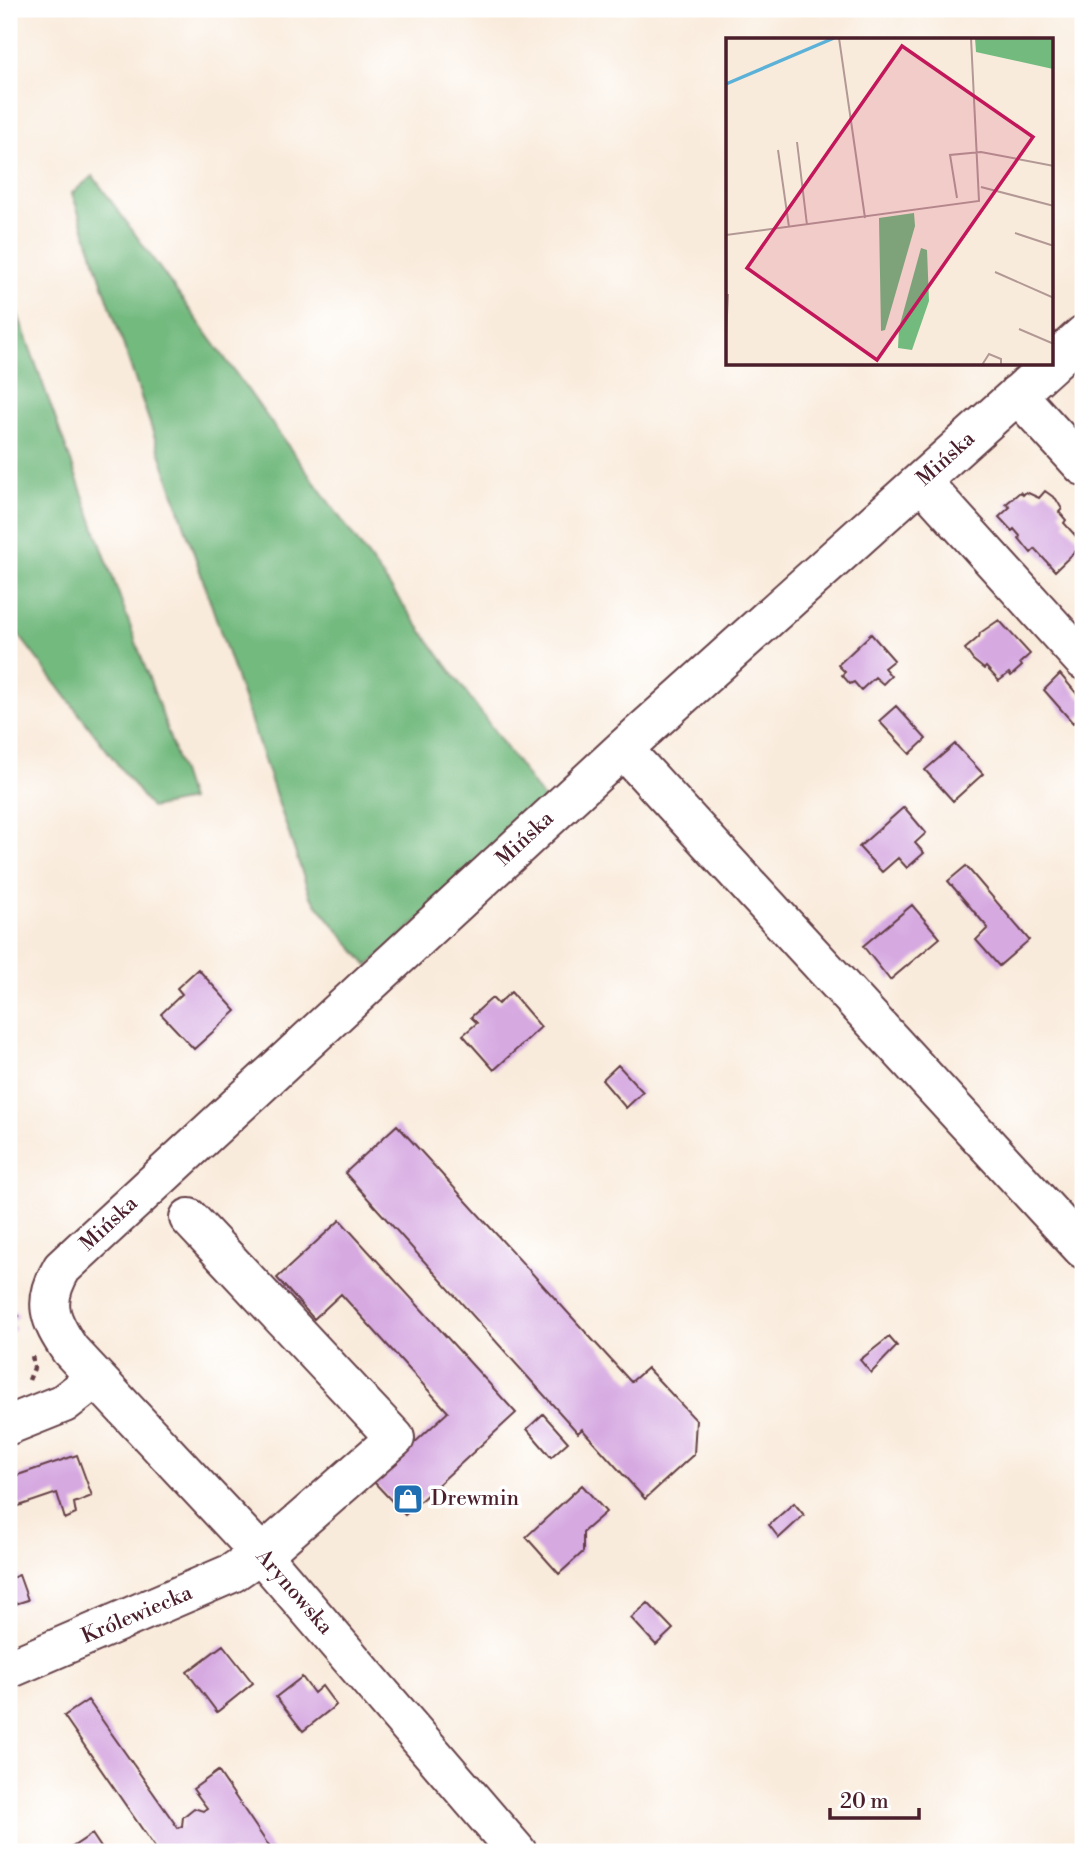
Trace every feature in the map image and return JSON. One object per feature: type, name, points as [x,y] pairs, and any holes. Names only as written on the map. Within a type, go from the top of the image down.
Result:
[{"type":"street","name":"Mińska","points":[[1054,361],[1083,335]]},
{"type":"street","name":"Mińska","points":[[62,1339],[50,1313],[49,1301],[55,1279],[62,1268],[624,749],[1049,366]]},
{"type":"street","points":[[1017,394],[1083,466]]},
{"type":"street","points":[[920,481],[1083,660]]},
{"type":"street","points":[[624,749],[1083,1249]]},
{"type":"street","name":"Królewiecka","points":[[9,1669],[214,1582],[261,1553],[395,1438],[189,1218]]},
{"type":"street","name":"Arynowska","points":[[62,1339],[261,1553],[517,1852]]},
{"type":"street","points":[[9,1424],[64,1403],[96,1378]]},
{"type":"green space","points":[[93,176],[547,804],[368,966],[310,896],[72,193]]},
{"type":"green space","points":[[9,290],[162,714],[190,800],[151,808],[9,622]]},
{"type":"building","points":[[1045,491],[1056,499],[1062,509],[1059,512],[1066,520],[1064,523],[1083,544],[1055,571],[1035,549],[1031,553],[1014,529],[1012,531],[999,517],[1010,507],[1006,504],[1020,492],[1039,498]]},
{"type":"building","points":[[999,620],[1030,654],[1011,676],[1009,673],[999,681],[986,667],[984,669],[973,660],[965,649],[980,633]]},
{"type":"building","points":[[871,634],[894,660],[884,668],[891,676],[883,684],[875,677],[861,690],[854,682],[850,684],[842,675],[845,672],[838,665]]},
{"type":"building","points":[[1060,674],[1083,701],[1083,714],[1073,723],[1044,690]]},
{"type":"building","points":[[896,706],[926,739],[910,754],[879,721]]},
{"type":"building","points":[[955,744],[983,774],[953,801],[925,770]]},
{"type":"building","points":[[904,807],[926,833],[915,843],[924,853],[907,868],[898,858],[882,872],[859,847]]},
{"type":"building","points":[[966,866],[1029,940],[999,966],[976,940],[988,928],[948,881]]},
{"type":"building","points":[[912,905],[940,938],[890,980],[863,946]]},
{"type":"building","points":[[198,969],[236,1011],[194,1049],[161,1014],[182,994],[177,988]]},
{"type":"building","points":[[511,992],[541,1027],[494,1070],[463,1035],[477,1023],[471,1017],[492,998],[498,1004]]},
{"type":"building","points":[[618,1065],[643,1092],[626,1108],[602,1080]]},
{"type":"building","points":[[397,1125],[631,1382],[647,1368],[696,1420],[694,1454],[645,1499],[582,1429],[578,1433],[345,1173]]},
{"type":"building","points":[[340,1220],[516,1413],[405,1515],[373,1481],[448,1412],[341,1294],[314,1319],[277,1278]]},
{"type":"building","points":[[9,1305],[19,1316],[11,1323],[16,1329],[9,1335]]},
{"type":"building","points":[[889,1337],[897,1346],[871,1373],[860,1360]]},
{"type":"building","points":[[543,1414],[568,1442],[551,1457],[527,1429]]},
{"type":"building","points":[[77,1455],[92,1496],[74,1503],[76,1514],[65,1519],[57,1493],[16,1507],[9,1478]]},
{"type":"building","points":[[582,1485],[606,1512],[583,1532],[583,1552],[559,1574],[526,1537]]},
{"type":"building","points":[[794,1503],[804,1515],[779,1538],[769,1525]]},
{"type":"building","points":[[19,1575],[28,1600],[9,1606],[9,1579]]},
{"type":"building","points":[[648,1603],[673,1629],[656,1645],[631,1618]]},
{"type":"building","points":[[223,1645],[253,1683],[217,1712],[187,1672]]},
{"type":"building","points":[[302,1677],[314,1693],[322,1686],[336,1705],[303,1731],[276,1697]]},
{"type":"building","points":[[88,1700],[178,1828],[182,1826],[183,1817],[194,1808],[203,1811],[207,1808],[193,1789],[218,1771],[273,1852],[158,1852],[64,1716]]},
{"type":"building","points":[[92,1834],[104,1852],[65,1852]]},
{"type":"place","name":"Drewmin","points":[[408,1499]]}]
